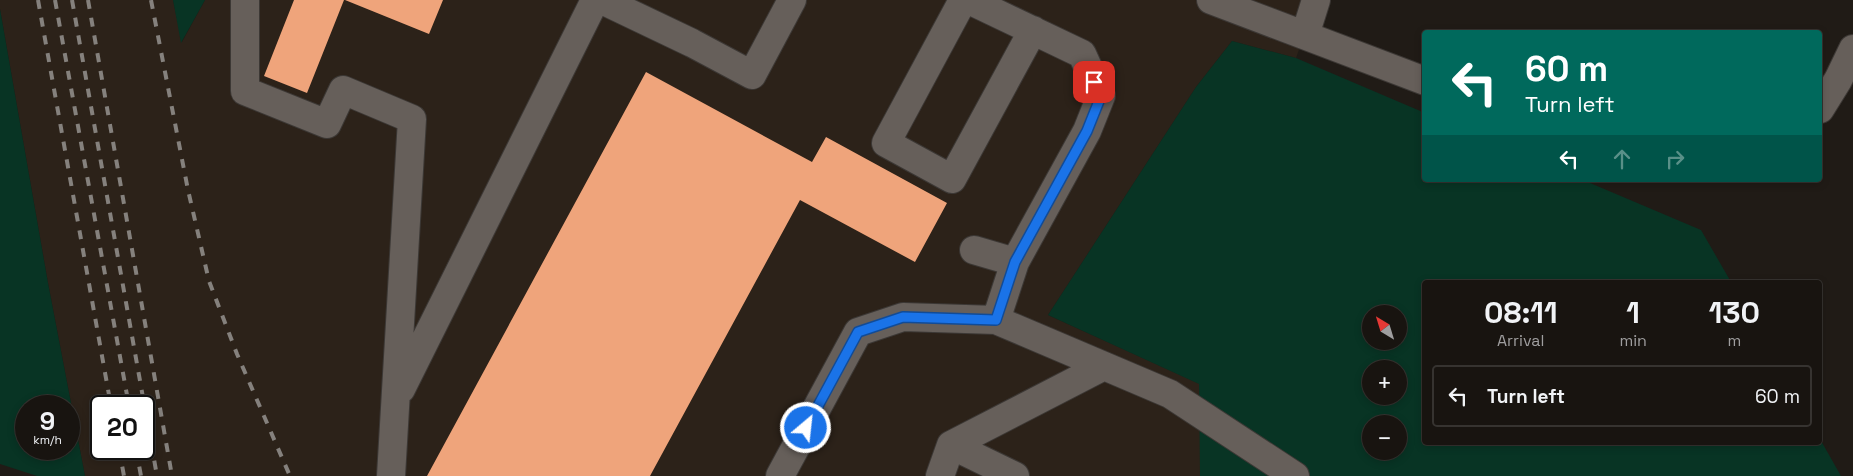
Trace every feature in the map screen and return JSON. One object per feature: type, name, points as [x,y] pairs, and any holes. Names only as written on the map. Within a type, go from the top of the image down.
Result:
[{"type":"lane","points":[[245,0],[245,91],[327,124],[343,90],[412,119],[391,476]]},
{"type":"lane","points":[[396,399],[595,0]]},
{"type":"lane","points":[[602,0],[692,43],[752,75],[792,0]]},
{"type":"lane","points":[[963,0],[886,143],[952,179],[1033,30]]},
{"type":"lane","points":[[968,0],[1082,54],[1101,96],[1087,131],[1015,262],[996,320]]},
{"type":"lane","points":[[1211,0],[1422,80]]},
{"type":"lane","points":[[1305,35],[1316,0]]},
{"type":"lane","points":[[1822,105],[1838,80],[1853,49]]},
{"type":"lane","points":[[974,250],[1015,262]]},
{"type":"lane","points":[[780,476],[858,332],[903,317],[996,320],[1170,394],[1294,476]]},
{"type":"lane","points":[[940,476],[951,446],[1104,366]]},
{"type":"lane","points":[[951,446],[1016,476]]},
{"type":"shaded area","points":[[0,0],[173,0],[182,42],[205,0],[1317,0],[1296,58],[1232,41],[1196,87],[1048,315],[1200,384],[1200,476],[85,476],[80,450],[80,395],[69,395],[0,9]]},
{"type":"green space","points":[[173,0],[205,0],[181,43]]},
{"type":"green space","points":[[0,9],[69,395],[15,395],[15,460],[80,460],[80,450],[85,476],[37,476],[0,464]]},
{"type":"green space","points":[[1232,41],[1296,58],[1422,112],[1422,182],[1588,182],[1701,230],[1730,280],[1422,280],[1422,445],[1822,445],[1822,443],[1841,476],[1200,476],[1199,384],[1048,315],[1196,87]]},
{"type":"building","points":[[294,0],[344,0],[307,93],[264,76]]},
{"type":"building","points":[[345,0],[443,0],[429,34]]},
{"type":"building","points":[[646,72],[812,162],[826,137],[947,203],[915,262],[800,200],[650,476],[427,476]]},
{"type":"railway","points":[[38,0],[109,395]]},
{"type":"railway","points":[[55,0],[127,395]]},
{"type":"railway","points":[[72,0],[157,476]]},
{"type":"railway","points":[[88,0],[172,476]]},
{"type":"railway","points":[[151,0],[188,190],[209,281],[237,354],[290,476]]},
{"type":"railway","points":[[121,460],[124,476]]},
{"type":"railway","points":[[138,460],[141,476]]},
{"type":"route","points":[[806,428],[858,332],[903,317],[996,320],[1015,262],[1087,131],[1101,96],[1094,82]]}]
